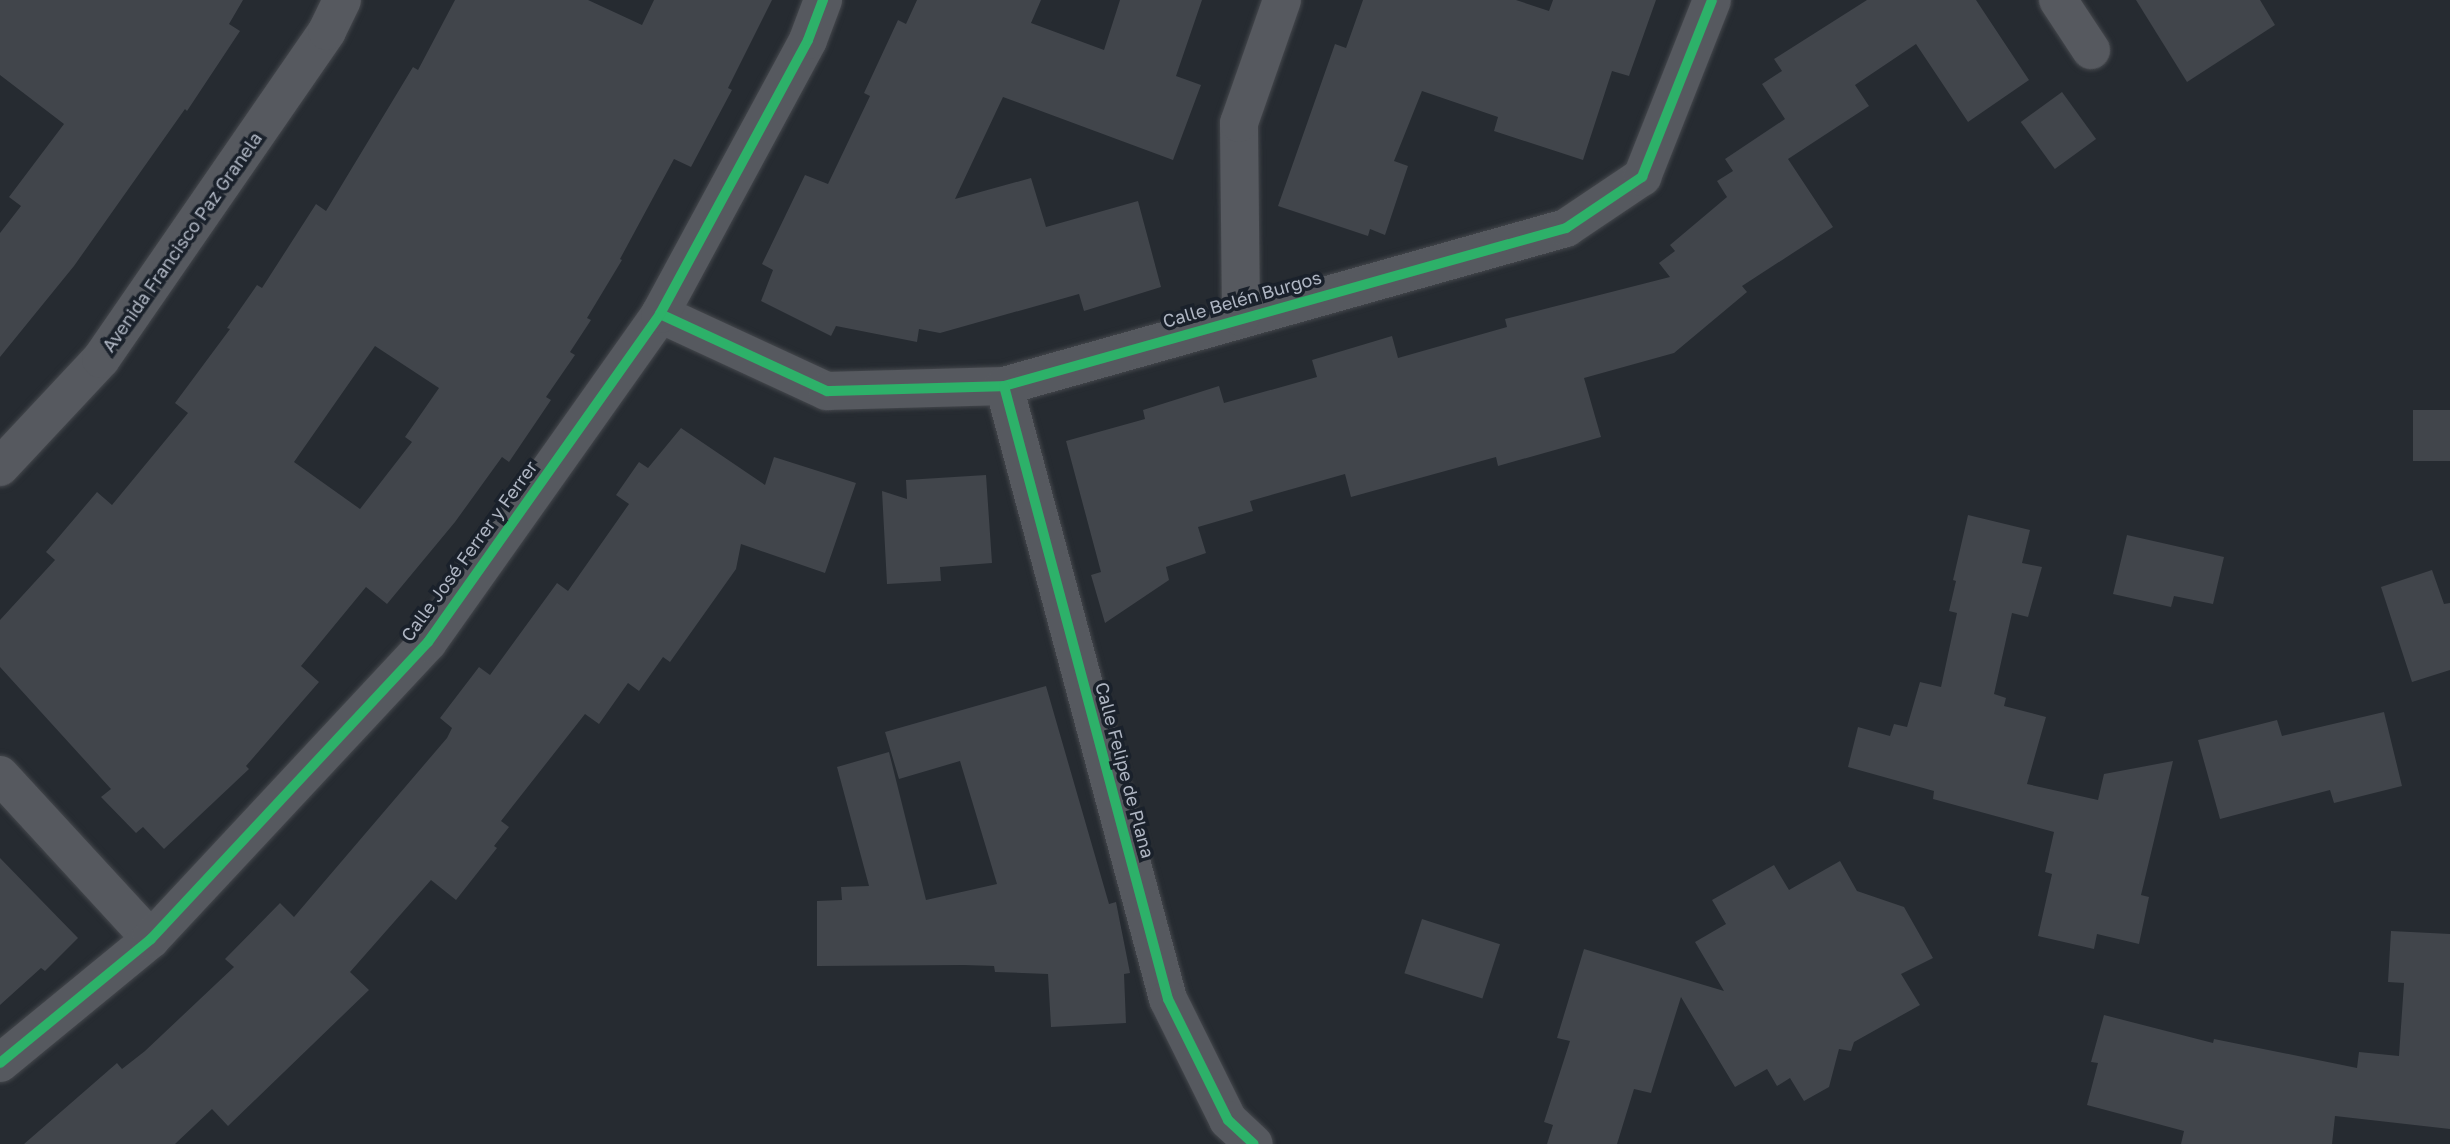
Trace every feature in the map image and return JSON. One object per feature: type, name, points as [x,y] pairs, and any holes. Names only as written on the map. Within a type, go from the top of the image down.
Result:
[{"type":"street","name":"Avenida Francisco Paz Granela","points":[[0,467],[101,359],[327,31],[342,0]]},
{"type":"street","name":"Calle José Ferrer y Ferrer","points":[[0,1063],[151,939],[428,642],[660,314],[808,40],[823,0]]},
{"type":"street","points":[[1241,317],[1239,123],[1282,0]]},
{"type":"street","name":"Calle Belén Burgos","points":[[660,314],[827,391],[1004,386],[1241,317],[1566,228],[1642,177],[1712,0]]},
{"type":"street","points":[[2058,0],[2091,50]]},
{"type":"street","name":"Calle Felipe de Plana","points":[[1004,386],[1168,999],[1228,1120],[1254,1144]]},
{"type":"street","points":[[0,775],[151,939]]},
{"type":"building","points":[[0,0],[243,0],[229,24],[240,31],[187,111],[185,109],[74,266],[0,357],[0,233],[21,206],[9,197],[64,124],[0,75]]},
{"type":"building","points":[[455,0],[588,0],[642,25],[654,0],[772,0],[728,88],[732,90],[691,167],[674,159],[620,259],[622,260],[587,318],[591,320],[570,352],[575,355],[546,397],[551,400],[509,462],[502,457],[455,522],[387,604],[366,587],[301,666],[319,682],[246,766],[249,769],[164,849],[143,827],[136,833],[101,797],[111,789],[0,667],[0,620],[55,560],[46,552],[97,492],[112,505],[188,413],[175,403],[230,329],[227,328],[257,285],[262,288],[316,204],[326,211],[413,67],[418,70]],"holes":[[[375,346],[439,388],[405,437],[412,442],[360,509],[294,462]]]},
{"type":"building","points":[[917,0],[1041,0],[1031,23],[1104,50],[1120,0],[1202,0],[1176,76],[1201,85],[1173,160],[1003,97],[955,199],[1031,178],[1046,227],[1138,201],[1161,287],[1084,311],[1079,294],[940,333],[919,329],[917,342],[836,326],[831,336],[761,301],[773,270],[762,264],[805,175],[828,184],[870,96],[864,93],[898,20],[906,24]]},
{"type":"building","points":[[1363,0],[1516,0],[1549,11],[1553,0],[1656,0],[1629,76],[1612,71],[1583,160],[1494,131],[1498,117],[1422,91],[1394,161],[1408,166],[1385,235],[1370,229],[1368,236],[1278,206],[1335,44],[1346,48]]},
{"type":"building","points":[[1867,0],[1976,0],[2029,80],[1968,122],[1916,44],[1855,85],[1869,106],[1788,159],[1833,227],[1742,286],[1747,292],[1674,353],[1584,378],[1601,437],[1498,466],[1496,457],[1351,497],[1345,474],[1250,501],[1253,511],[1198,527],[1206,553],[1166,567],[1169,580],[1105,623],[1091,575],[1101,572],[1066,441],[1145,419],[1143,410],[1219,386],[1224,403],[1317,377],[1312,360],[1392,336],[1398,358],[1507,327],[1505,319],[1670,277],[1659,263],[1675,251],[1670,245],[1727,197],[1717,181],[1733,171],[1725,159],[1785,119],[1762,84],[1782,71],[1774,59]]},
{"type":"building","points":[[2136,0],[2260,0],[2275,25],[2187,82]]},
{"type":"building","points":[[2062,92],[2096,139],[2055,169],[2021,122]]},
{"type":"building","points":[[2413,410],[2450,410],[2450,461],[2413,461]]},
{"type":"building","points":[[681,428],[765,485],[774,457],[856,483],[825,573],[741,544],[736,569],[670,662],[663,657],[639,691],[628,683],[599,724],[585,714],[501,821],[509,827],[494,846],[497,848],[456,900],[431,880],[350,972],[369,990],[228,1126],[212,1109],[175,1144],[24,1144],[117,1063],[122,1069],[145,1051],[234,967],[225,959],[280,903],[294,917],[447,738],[452,728],[440,718],[479,667],[490,675],[557,583],[568,591],[629,504],[616,495],[639,462],[648,468]]},
{"type":"building","points":[[986,475],[992,563],[940,567],[941,581],[887,584],[882,491],[907,499],[906,480]]},
{"type":"building","points":[[1968,515],[2030,530],[2022,563],[2042,567],[2028,617],[2012,613],[1994,694],[2006,698],[2004,706],[2046,717],[2027,784],[2098,800],[2104,774],[2173,761],[2141,895],[2149,897],[2139,944],[2097,934],[2094,949],[2038,936],[2052,874],[2045,872],[2054,832],[1933,799],[1934,791],[1848,767],[1858,727],[1890,736],[1894,724],[1907,727],[1920,682],[1941,687],[1957,613],[1949,611],[1956,581],[1953,580]]},
{"type":"building","points":[[2127,535],[2224,557],[2213,604],[2174,596],[2171,607],[2113,594]]},
{"type":"building","points":[[2432,570],[2444,604],[2450,603],[2450,670],[2412,682],[2381,587]]},
{"type":"building","points":[[1046,686],[1109,904],[1116,902],[1130,973],[1124,974],[1126,1023],[1051,1027],[1048,974],[995,972],[994,966],[817,966],[817,901],[842,900],[841,887],[869,886],[837,767],[889,752],[926,900],[997,884],[960,761],[899,779],[885,732]]},
{"type":"building","points":[[2384,712],[2402,786],[2334,803],[2330,790],[2220,819],[2198,740],[2277,720],[2282,736]]},
{"type":"building","points":[[0,858],[78,938],[45,971],[41,968],[0,1005]]},
{"type":"building","points":[[1840,861],[1857,891],[1904,907],[1933,958],[1901,974],[1920,1005],[1854,1042],[1851,1051],[1839,1049],[1829,1087],[1804,1101],[1790,1078],[1777,1086],[1767,1069],[1735,1087],[1681,997],[1651,1093],[1634,1089],[1617,1144],[1547,1144],[1553,1125],[1544,1122],[1570,1041],[1557,1038],[1584,949],[1724,991],[1695,942],[1726,924],[1712,900],[1774,865],[1789,890]]},
{"type":"building","points":[[1422,919],[1500,944],[1482,999],[1404,973]]},
{"type":"building","points":[[2391,931],[2450,934],[2450,1129],[2335,1116],[2332,1144],[2181,1144],[2184,1131],[2087,1105],[2098,1063],[2091,1062],[2104,1015],[2213,1043],[2214,1039],[2357,1068],[2359,1052],[2399,1056],[2404,983],[2388,982]]},
{"type":"cycle path","points":[[0,1063],[151,939],[428,642],[660,314],[808,40],[823,0]]},
{"type":"cycle path","points":[[660,314],[827,391],[1004,386],[1566,228],[1642,177],[1712,0]]},
{"type":"cycle path","points":[[1004,386],[1168,999],[1228,1120],[1254,1144]]}]
